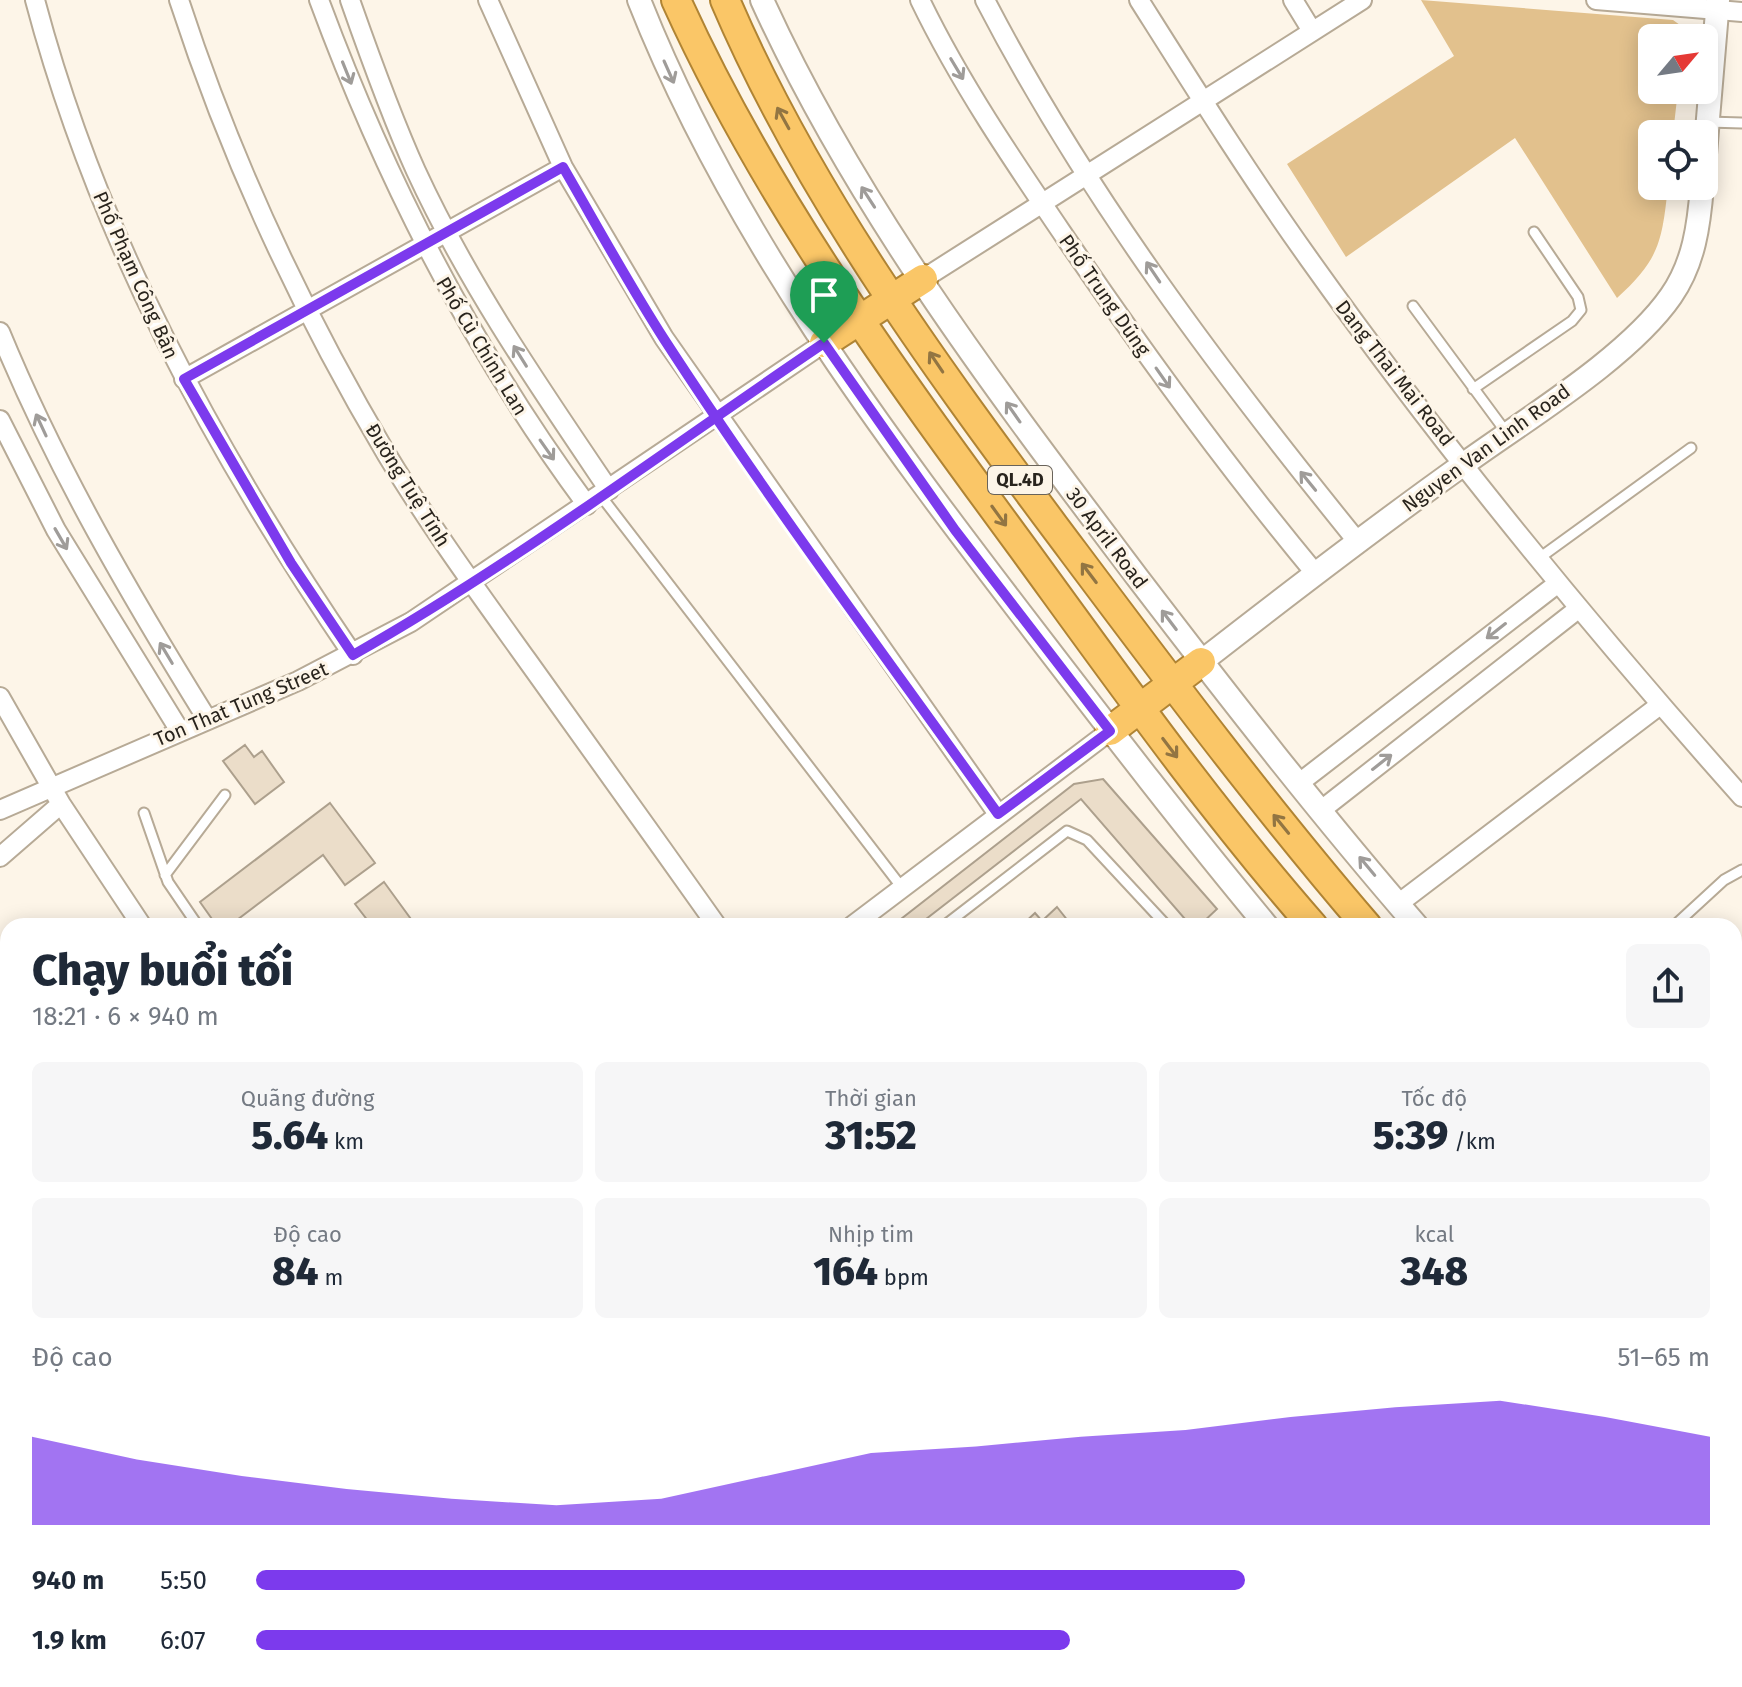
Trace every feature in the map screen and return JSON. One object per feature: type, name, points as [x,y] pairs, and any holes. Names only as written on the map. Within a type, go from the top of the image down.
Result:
[{"type":"highway","name":"QL.4D","points":[[676,0],[754,153],[860,321],[923,412],[1207,799],[1306,918]]},
{"type":"highway","name":"30 April Road","points":[[725,0],[781,116],[893,300],[979,425],[1244,779],[1360,918]]},
{"type":"highway","points":[[824,343],[923,279]]},
{"type":"highway","points":[[1110,731],[1201,662]]},
{"type":"street","name":"Phố Phạm Công Bân","points":[[35,0],[74,132],[137,285],[184,379],[291,563],[353,655]]},
{"type":"street","name":"Đường Tuệ Tĩnh","points":[[179,0],[233,153],[305,310],[388,456],[471,582],[711,918]]},
{"type":"street","name":"Phố Cù Chính Lan","points":[[319,0],[366,119],[423,243],[505,387],[599,497]]},
{"type":"street","name":"Phố Cù Chính Lan","points":[[350,0],[416,171],[446,231],[599,497]]},
{"type":"street","points":[[488,0],[563,167],[664,338],[998,814]]},
{"type":"street","points":[[639,0],[682,99],[714,160],[824,343],[955,530],[1110,731],[1261,918]]},
{"type":"street","name":"30 April Road","points":[[762,0],[808,96],[843,159],[1036,443],[1201,662],[1410,918]]},
{"type":"street","name":"Phố Trung Dũng","points":[[920,0],[984,114],[1042,203],[1185,409],[1250,495],[1315,573]]},
{"type":"street","points":[[985,0],[1087,174],[1218,365],[1357,541]]},
{"type":"street","name":"Dang Thai Mai Road","points":[[1139,0],[1307,256],[1557,584],[1742,797]]},
{"type":"street","points":[[1293,0],[1312,31]]},
{"type":"street","points":[[923,279],[1362,0]]},
{"type":"street","points":[[1596,0],[1717,5],[1742,12]]},
{"type":"street","points":[[1708,120],[1717,5]]},
{"type":"street","points":[[184,379],[563,167]]},
{"type":"street","name":"Nguyen Van Linh Road","points":[[1201,662],[1357,541],[1617,352],[1659,313],[1685,273],[1694,246],[1700,200]]},
{"type":"street","points":[[0,332],[6,362],[89,519],[207,719]]},
{"type":"street","name":"Ton That Tung Street","points":[[0,810],[353,655],[411,622],[824,343]]},
{"type":"street","points":[[0,420],[56,530],[180,731]]},
{"type":"street","points":[[1298,784],[1557,584]]},
{"type":"street","points":[[1320,811],[1578,609]]},
{"type":"street","points":[[0,697],[61,804],[137,918]]},
{"type":"street","points":[[1398,904],[1660,705]]},
{"type":"street","points":[[863,918],[1110,731]]},
{"type":"street","points":[[0,857],[61,804]]},
{"type":"lane","points":[[1718,122],[1742,123]]},
{"type":"lane","points":[[1473,389],[1572,321],[1581,310],[1578,297],[1534,232]]},
{"type":"lane","points":[[1413,306],[1507,433]]},
{"type":"lane","points":[[1538,559],[1691,448]]},
{"type":"lane","points":[[599,497],[903,889]]},
{"type":"lane","points":[[165,875],[225,795]]},
{"type":"lane","points":[[144,813],[165,875],[193,918]]},
{"type":"lane","points":[[954,918],[1067,831],[1087,840],[1160,918]]},
{"type":"lane","points":[[1683,918],[1724,880],[1742,870]]},
{"type":"shaded area","points":[[1421,0],[1673,20],[1679,24],[1638,24],[1638,104],[1676,104],[1675,120],[1638,120],[1638,200],[1666,200],[1664,221],[1650,260],[1617,298],[1515,138],[1346,257],[1287,164],[1454,56]]},
{"type":"building","points":[[245,745],[254,757],[262,751],[284,782],[255,804],[223,761]]},
{"type":"building","points":[[1103,779],[1217,909],[1207,918],[1184,918],[1081,799],[927,918],[902,918],[1074,784]]},
{"type":"building","points":[[330,803],[375,863],[345,885],[323,855],[240,918],[211,918],[200,902]]},
{"type":"building","points":[[384,882],[410,918],[366,918],[355,904]]},
{"type":"building","points":[[1057,907],[1066,918],[1045,918]]},
{"type":"route","points":[[824,343],[716,415],[609,490],[411,622],[353,655],[291,563],[184,379],[563,167],[664,338],[716,415],[998,814],[1110,731],[955,530],[824,343]]}]
